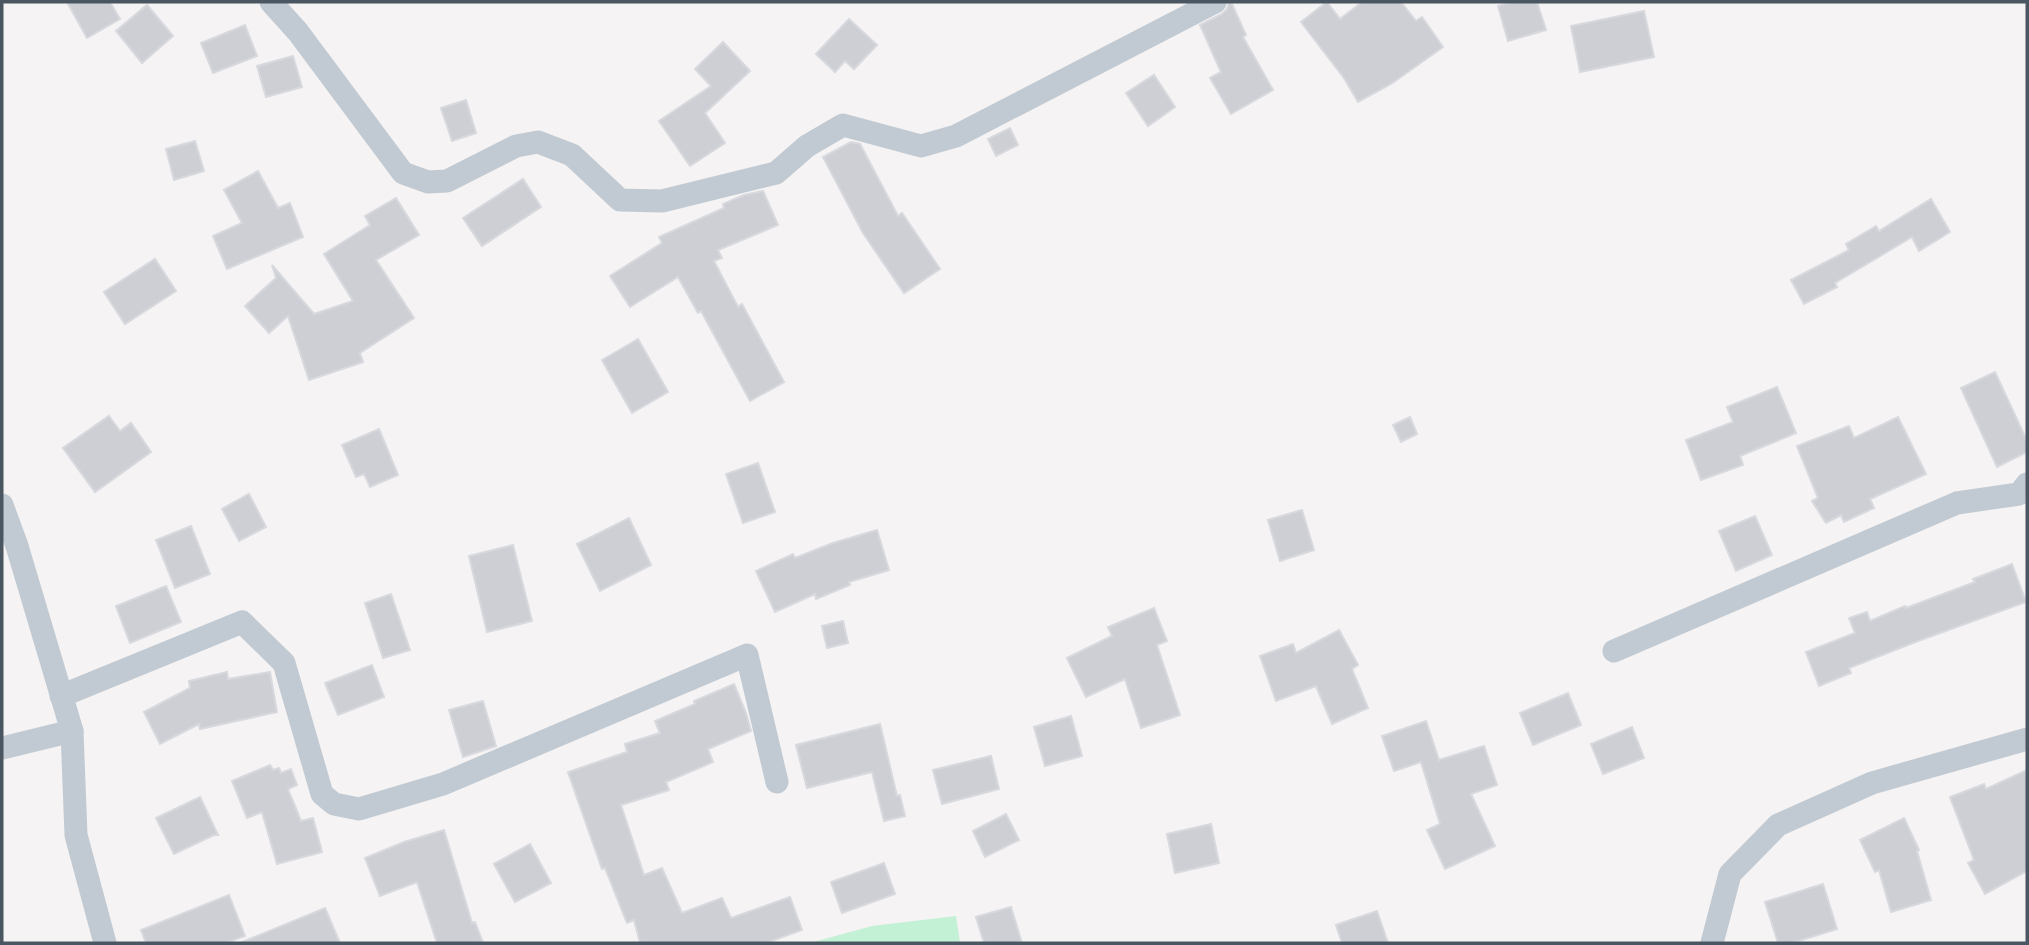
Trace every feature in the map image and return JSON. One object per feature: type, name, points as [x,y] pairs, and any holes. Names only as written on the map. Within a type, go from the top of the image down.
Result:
[{"type":"street","points":[[271,2],[298,32],[403,173],[428,182],[447,181],[516,146],[538,142],[572,155],[620,200],[662,201],[776,173],[807,146],[842,124],[921,146],[956,136],[1215,2]]},
{"type":"street","points":[[1614,651],[1957,503],[2019,494],[2027,484]]},
{"type":"street","points":[[2,505],[9,550],[72,731],[76,835],[105,943]]},
{"type":"street","points":[[61,696],[243,622],[284,663],[322,793],[334,804],[359,809],[443,784],[747,654],[777,782]]},
{"type":"street","points":[[2,748],[72,731]]},
{"type":"street","points":[[1712,943],[1730,874],[1778,825],[1872,783],[2027,739]]},
{"type":"green space","points":[[956,916],[960,943],[810,943],[872,926]]},
{"type":"building","points":[[67,2],[110,2],[120,19],[87,38]]},
{"type":"building","points":[[1229,2],[1246,35],[1243,37],[1273,90],[1231,114],[1210,78],[1221,72],[1200,25],[1222,14]]},
{"type":"building","points":[[1327,2],[1340,19],[1362,2],[1401,2],[1416,21],[1422,17],[1443,47],[1391,84],[1358,102],[1344,78],[1301,22]]},
{"type":"building","points":[[1513,2],[1537,2],[1546,30],[1508,41],[1498,6]]},
{"type":"building","points":[[147,5],[173,36],[142,63],[116,31]]},
{"type":"building","points":[[1644,11],[1654,57],[1580,72],[1571,26]]},
{"type":"building","points":[[849,19],[877,45],[854,69],[845,61],[835,72],[816,54]]},
{"type":"building","points":[[245,25],[257,56],[213,73],[201,43]]},
{"type":"building","points":[[723,42],[750,71],[705,113],[725,143],[690,166],[659,121],[711,86],[695,69]]},
{"type":"building","points":[[293,56],[302,87],[266,97],[257,66]]},
{"type":"building","points":[[1154,75],[1175,107],[1148,126],[1126,93]]},
{"type":"building","points":[[466,100],[476,133],[452,141],[441,108]]},
{"type":"building","points":[[1010,128],[1018,145],[996,156],[988,139]]},
{"type":"building","points":[[195,141],[204,171],[174,180],[166,149]]},
{"type":"building","points":[[851,142],[860,144],[898,216],[902,213],[940,269],[904,293],[863,233],[823,157]]},
{"type":"building","points":[[258,171],[278,208],[290,203],[303,237],[227,269],[213,236],[242,223],[224,190]]},
{"type":"building","points":[[523,179],[541,207],[482,246],[463,218]]},
{"type":"building","points":[[763,191],[778,225],[718,250],[722,258],[714,261],[738,307],[742,304],[784,382],[750,401],[701,311],[698,313],[678,277],[630,307],[610,276],[662,243],[659,237],[724,208],[723,204]]},
{"type":"building","points":[[396,198],[419,235],[376,260],[414,318],[360,353],[363,362],[309,380],[288,316],[269,333],[245,306],[276,278],[272,265],[314,314],[353,301],[324,254],[370,225],[365,216]]},
{"type":"building","points":[[1931,199],[1950,232],[1919,251],[1912,237],[1835,283],[1837,287],[1804,304],[1791,280],[1849,250],[1846,244],[1876,226],[1879,231]]},
{"type":"building","points":[[155,259],[176,291],[125,324],[104,292]]},
{"type":"building","points":[[638,339],[668,392],[632,413],[602,360]]},
{"type":"building","points":[[1995,372],[2027,441],[2027,452],[1997,467],[1961,388]]},
{"type":"building","points":[[1777,387],[1796,433],[1740,456],[1743,465],[1701,480],[1686,440],[1733,422],[1727,407]]},
{"type":"building","points":[[109,416],[120,431],[131,423],[151,452],[95,492],[63,448]]},
{"type":"building","points":[[1410,417],[1417,434],[1401,442],[1393,425]]},
{"type":"building","points":[[1898,417],[1926,474],[1870,499],[1874,508],[1844,522],[1841,515],[1826,523],[1812,501],[1818,498],[1797,446],[1849,426],[1854,438]]},
{"type":"building","points":[[379,429],[398,475],[370,487],[364,474],[356,477],[342,445]]},
{"type":"building","points":[[758,463],[775,512],[743,523],[726,474]]},
{"type":"building","points":[[249,494],[266,527],[239,541],[222,509]]},
{"type":"building","points":[[1302,510],[1314,550],[1280,561],[1268,520]]},
{"type":"building","points":[[1755,516],[1772,555],[1736,571],[1719,531]]},
{"type":"building","points":[[629,518],[651,565],[600,591],[577,544]]},
{"type":"building","points":[[191,526],[210,574],[175,588],[156,540]]},
{"type":"building","points":[[877,530],[889,570],[849,582],[850,585],[816,599],[815,594],[775,612],[756,571],[793,554],[795,558]]},
{"type":"building","points":[[513,545],[532,621],[487,632],[469,556]]},
{"type":"building","points":[[2012,564],[2026,602],[1849,668],[1851,673],[1819,686],[1806,652],[1855,633],[1849,618],[1867,612],[1870,621],[1975,582],[1973,579]]},
{"type":"building","points":[[166,586],[181,622],[130,643],[116,606]]},
{"type":"building","points":[[391,594],[410,650],[383,658],[365,603]]},
{"type":"building","points":[[1154,608],[1167,641],[1157,645],[1180,715],[1141,728],[1125,679],[1086,697],[1067,658],[1112,636],[1108,627]]},
{"type":"building","points":[[843,621],[848,643],[827,648],[822,626]]},
{"type":"building","points":[[1339,630],[1358,665],[1352,669],[1368,708],[1332,724],[1316,686],[1276,701],[1260,656],[1293,644],[1296,653]]},
{"type":"building","points":[[372,665],[384,697],[338,715],[325,683]]},
{"type":"building","points":[[227,672],[228,679],[270,672],[277,712],[200,729],[199,724],[160,744],[144,712],[190,688],[189,681]]},
{"type":"building","points":[[734,684],[751,731],[708,749],[713,762],[666,782],[669,790],[621,805],[644,875],[662,868],[682,913],[722,898],[731,918],[790,897],[802,930],[766,943],[640,943],[634,920],[627,923],[605,868],[602,869],[568,772],[627,752],[625,744],[660,733],[655,721]]},
{"type":"building","points":[[1568,693],[1581,725],[1533,745],[1520,713]]},
{"type":"building","points":[[483,701],[496,746],[463,757],[449,710]]},
{"type":"building","points":[[1071,716],[1082,756],[1045,766],[1034,727]]},
{"type":"building","points":[[1426,721],[1439,760],[1484,746],[1497,785],[1471,794],[1495,846],[1445,869],[1427,830],[1440,824],[1421,762],[1394,771],[1382,736]]},
{"type":"building","points":[[880,724],[897,796],[900,795],[905,816],[884,821],[872,772],[807,788],[796,745]]},
{"type":"building","points":[[1632,727],[1644,758],[1603,774],[1591,744]]},
{"type":"building","points":[[991,756],[999,789],[942,804],[933,770]]},
{"type":"building","points":[[270,765],[273,770],[279,768],[281,773],[291,769],[297,785],[288,789],[301,821],[313,818],[322,852],[277,864],[262,812],[247,818],[232,781]]},
{"type":"building","points":[[2027,770],[2027,871],[1985,894],[1968,863],[1974,860],[1950,797],[1984,784],[1986,789]]},
{"type":"building","points":[[200,797],[218,835],[174,854],[156,818]]},
{"type":"building","points":[[1006,814],[1019,840],[985,857],[973,831]]},
{"type":"building","points":[[1904,818],[1919,850],[1917,851],[1931,900],[1891,912],[1879,870],[1875,872],[1860,840]]},
{"type":"building","points":[[1211,824],[1219,863],[1175,873],[1167,834]]},
{"type":"building","points":[[444,830],[472,923],[475,922],[483,943],[437,943],[417,882],[380,896],[365,858]]},
{"type":"building","points":[[530,844],[551,883],[515,902],[494,864]]},
{"type":"building","points":[[884,863],[895,894],[842,913],[831,882]]},
{"type":"building","points":[[1823,884],[1837,929],[1792,943],[1778,943],[1765,902]]},
{"type":"building","points":[[229,895],[245,936],[226,943],[146,943],[141,930]]},
{"type":"building","points":[[1011,907],[1022,943],[984,943],[976,917]]},
{"type":"building","points":[[325,908],[340,943],[240,943]]},
{"type":"building","points":[[1377,911],[1388,943],[1342,943],[1336,925]]}]
